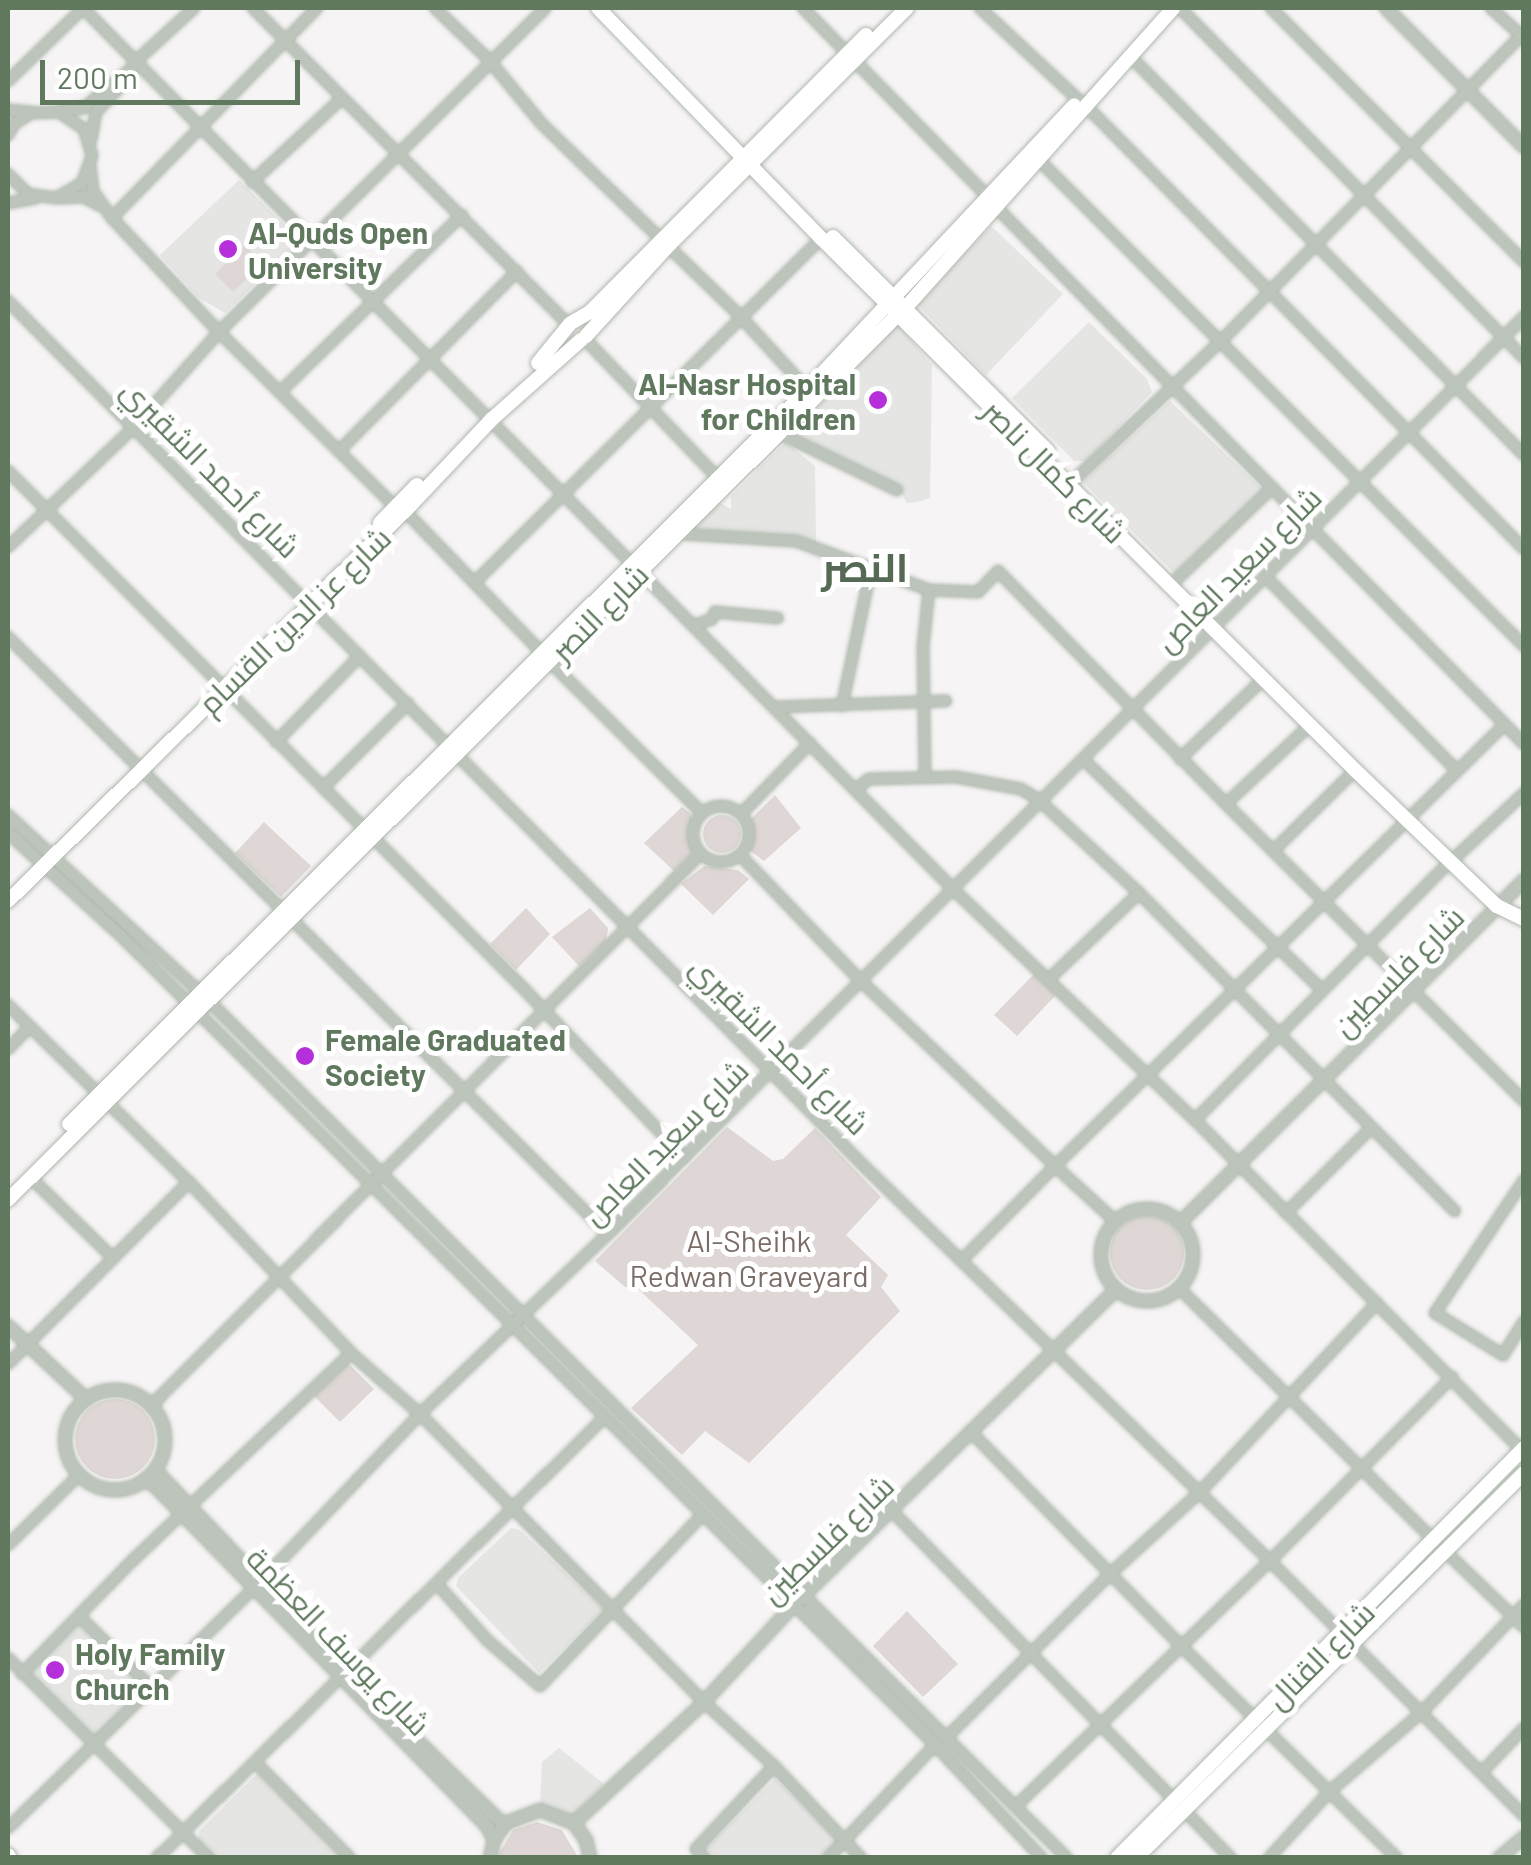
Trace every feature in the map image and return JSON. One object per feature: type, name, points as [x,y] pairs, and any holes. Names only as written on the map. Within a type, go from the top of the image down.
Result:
[{"type":"main road","name":"شارع كمال ناصر","points":[[598,8],[1410,817],[1500,904],[1524,919]]},
{"type":"main road","name":"شارع كمال ناصر","points":[[609,8],[821,238],[898,306]]},
{"type":"main road","points":[[851,56],[896,8]]},
{"type":"main road","name":"شارع عز الدين القسام","points":[[8,898],[400,509],[550,352],[570,324],[590,312],[851,56],[907,8]]},
{"type":"main road","name":"شارع النصر","points":[[993,203],[1039,160],[1162,8]]},
{"type":"main road","name":"شارع النصر","points":[[634,566],[680,534],[779,433],[1176,8]]},
{"type":"main road","name":"شارع عز الدين القسام","points":[[489,417],[584,338],[662,244]]},
{"type":"main road","name":"شارع النصر","points":[[8,1188],[455,750],[806,388],[898,306]]},
{"type":"main road","points":[[570,324],[583,323],[584,338]]},
{"type":"main road","name":"شارع كمال ناصر","points":[[1072,482],[1176,580],[1263,679],[1355,770],[1410,817]]},
{"type":"main road","name":"شارع كمال ناصر","points":[[1500,904],[1524,908]]},
{"type":"main road","name":"شارع النصر","points":[[8,1200],[101,1099]]},
{"type":"main road","name":"شارع القنال","points":[[1262,1722],[1354,1644],[1522,1449]]},
{"type":"main road","name":"شارع القنال","points":[[1116,1858],[1180,1804],[1262,1722],[1342,1632],[1524,1473]]},
{"type":"main road","name":"شارع القنال","points":[[1136,1858],[1180,1804]]},
{"type":"street","points":[[8,81],[83,8],[134,65],[566,493],[953,889],[1196,1120],[1522,1449]]},
{"type":"street","points":[[8,110],[84,108],[194,8]]},
{"type":"street","points":[[253,8],[397,156],[462,214],[570,324]]},
{"type":"street","points":[[108,213],[199,128],[317,8]]},
{"type":"street","points":[[435,8],[489,60],[542,124],[740,317],[806,388]]},
{"type":"street","points":[[8,547],[135,426],[219,332],[545,8]]},
{"type":"street","points":[[802,8],[1524,744]]},
{"type":"street","points":[[983,8],[1085,105],[1524,549]]},
{"type":"street","points":[[1176,8],[1524,358]]},
{"type":"street","points":[[1272,8],[1524,262]]},
{"type":"street","points":[[1386,8],[1524,147]]},
{"type":"street","points":[[1072,482],[1221,341],[1523,35],[1491,8]]},
{"type":"street","points":[[1130,56],[1524,455]]},
{"type":"street","points":[[134,65],[94,114],[92,191],[108,213],[219,332],[702,812]]},
{"type":"street","points":[[252,182],[342,98]]},
{"type":"street","points":[[8,135],[20,119],[48,111],[79,123],[92,149]]},
{"type":"street","points":[[1039,160],[1524,646]]},
{"type":"street","points":[[56,198],[77,188],[90,166]]},
{"type":"street","points":[[8,174],[18,188],[39,198]]},
{"type":"street","points":[[8,203],[39,198],[88,198],[108,213]]},
{"type":"street","points":[[280,392],[462,214]]},
{"type":"street","points":[[474,583],[821,238]]},
{"type":"street","points":[[339,451],[516,270]]},
{"type":"street","name":"شارع أحمد الشقيري","points":[[8,301],[961,1261],[1270,1561],[1524,1816]]},
{"type":"street","name":"شارع سعيد العاص","points":[[8,1828],[257,1585],[420,1414],[685,1158],[1524,317]]},
{"type":"street","points":[[584,338],[718,478]]},
{"type":"street","points":[[779,433],[897,490]]},
{"type":"street","points":[[8,472],[219,688],[524,988],[685,1158]]},
{"type":"street","points":[[1176,580],[1272,488]]},
{"type":"street","points":[[680,534],[796,541],[929,590],[978,592],[998,571],[1180,759],[1524,1100]]},
{"type":"street","points":[[842,706],[871,568]]},
{"type":"street","points":[[1266,577],[1457,771]]},
{"type":"street","points":[[925,776],[923,647],[929,590]]},
{"type":"street","points":[[696,626],[712,619],[716,612],[778,618]]},
{"type":"street","points":[[8,637],[608,1234]]},
{"type":"street","points":[[276,742],[360,656]]},
{"type":"street","points":[[1180,759],[1263,679]]},
{"type":"street","points":[[774,707],[946,702]]},
{"type":"street","points":[[323,788],[408,703]]},
{"type":"street","points":[[1226,804],[1310,725]]},
{"type":"street","points":[[961,1261],[1504,725]]},
{"type":"street","points":[[741,814],[810,743]]},
{"type":"street","points":[[1083,758],[1322,990]]},
{"type":"street","points":[[1273,851],[1355,770]]},
{"type":"street","points":[[856,789],[869,779],[925,776],[1021,788],[1040,800],[1139,893],[1233,992],[1455,1211]]},
{"type":"street","points":[[1196,1120],[1454,858],[1524,793]]},
{"type":"street","points":[[726,806],[741,814],[749,840],[740,856],[724,862],[700,854],[692,837],[702,812],[726,806]]},
{"type":"street","points":[[8,815],[46,859],[384,1174],[1067,1858]]},
{"type":"street","points":[[8,833],[46,859]]},
{"type":"street","points":[[152,1406],[700,854]]},
{"type":"street","points":[[740,856],[860,980],[1115,1221]]},
{"type":"street","name":"شارع فلسطين","points":[[1180,1223],[1524,880]]},
{"type":"street","points":[[1049,979],[1139,893]]},
{"type":"street","points":[[199,1003],[372,1186],[935,1745],[1042,1858]]},
{"type":"street","points":[[8,1006],[189,1182],[351,1353],[420,1414],[704,1702],[774,1766],[861,1858]]},
{"type":"street","points":[[8,1050],[29,1027]]},
{"type":"street","points":[[1286,1214],[1370,1129]]},
{"type":"street","points":[[30,1177],[113,1258]]},
{"type":"street","points":[[1524,1180],[1435,1313],[1502,1354],[1524,1321]]},
{"type":"street","points":[[8,1364],[189,1182]]},
{"type":"street","points":[[1146,1209],[1163,1212],[1180,1223],[1193,1255],[1179,1288],[1146,1302],[1116,1290],[1106,1277],[1100,1255],[1102,1240],[1115,1221],[1146,1209]]},
{"type":"street","points":[[1179,1288],[1524,1627]]},
{"type":"street","name":"شارع فلسطين","points":[[574,1823],[704,1702],[805,1594],[1116,1290]]},
{"type":"street","points":[[948,1736],[1111,1572],[1200,1492],[1377,1303]]},
{"type":"street","points":[[8,1326],[25,1348]]},
{"type":"street","points":[[8,1334],[81,1404]]},
{"type":"street","points":[[22,1674],[351,1353]]},
{"type":"street","points":[[1017,1804],[1104,1724],[1452,1377]]},
{"type":"street","points":[[117,1390],[136,1395],[152,1406],[165,1437],[155,1470],[144,1480],[111,1490],[79,1475],[70,1463],[65,1442],[81,1404],[117,1390]]},
{"type":"street","points":[[157,1858],[604,1418]]},
{"type":"street","points":[[970,1431],[1180,1646],[1397,1858]]},
{"type":"street","name":"شارع يوسف العظمة","points":[[155,1470],[186,1510],[487,1826],[494,1840]]},
{"type":"street","points":[[8,1544],[79,1475]]},
{"type":"street","name":"شارع يوسف العظمة","points":[[144,1480],[186,1510]]},
{"type":"street","points":[[892,1511],[1232,1858]]},
{"type":"street","points":[[438,1585],[487,1640],[540,1686],[702,1515]]},
{"type":"street","points":[[1269,1858],[1329,1792],[1422,1712],[1524,1605]]},
{"type":"street","points":[[80,1617],[151,1688]]},
{"type":"street","points":[[8,1658],[209,1858]]},
{"type":"street","name":"شارع يوسف العظمة","points":[[344,1677],[504,1826]]},
{"type":"street","points":[[1482,1772],[1524,1728]]},
{"type":"street","points":[[828,1858],[935,1745]]},
{"type":"street","points":[[255,1762],[350,1858]]},
{"type":"street","points":[[704,1858],[696,1849],[774,1766]]},
{"type":"street","points":[[490,1858],[494,1840],[504,1826],[523,1813],[540,1810],[574,1823],[586,1840],[590,1858]]},
{"type":"street","points":[[1499,1858],[1522,1841]]},
{"type":"shaded area","name":"Al-Quds Open University","points":[[239,180],[294,234],[297,244],[225,313],[199,298],[160,255]]},
{"type":"shaded area","points":[[991,226],[1063,294],[986,375],[917,304]]},
{"type":"shaded area","points":[[1089,322],[1147,379],[1152,392],[1086,461],[1074,461],[1012,398]]},
{"type":"shaded area","name":"Al-Nasr Hospital for Children","points":[[898,325],[932,365],[930,498],[907,503],[900,490],[790,436]]},
{"type":"shaded area","points":[[1170,401],[1264,491],[1175,574],[1083,482]]},
{"type":"shaded area","points":[[786,442],[815,466],[816,543],[694,528],[720,503],[731,509],[731,496]]},
{"type":"shaded area","points":[[511,1528],[520,1530],[603,1609],[539,1673],[456,1586],[458,1578]]},
{"type":"shaded area","points":[[81,1617],[149,1684],[92,1739],[27,1672]]},
{"type":"shaded area","points":[[559,1748],[604,1784],[572,1816],[540,1806],[542,1762]]},
{"type":"shaded area","points":[[258,1773],[344,1857],[214,1857],[198,1842],[199,1831]]},
{"type":"shaded area","points":[[775,1779],[838,1841],[822,1857],[709,1857],[703,1851]]},
{"type":"green space","points":[[245,245],[263,263],[233,292],[215,274]]},
{"type":"green space","points":[[775,795],[801,828],[764,861],[749,850],[750,820]]},
{"type":"green space","points":[[682,807],[691,814],[692,853],[674,871],[644,843]]},
{"type":"green space","points":[[722,815],[735,821],[741,834],[735,847],[722,853],[709,847],[703,834],[709,821]]},
{"type":"green space","points":[[264,822],[311,866],[281,897],[235,853]]},
{"type":"green space","points":[[704,866],[738,870],[749,879],[713,915],[681,884]]},
{"type":"green space","points":[[526,908],[550,934],[516,970],[490,944]]},
{"type":"green space","points":[[590,908],[608,928],[606,941],[579,966],[552,937]]},
{"type":"green space","points":[[1034,974],[1056,995],[1017,1036],[994,1015]]},
{"type":"green space","name":"Al-Sheihk Redwan Graveyard","points":[[727,1127],[773,1161],[783,1159],[815,1128],[881,1197],[846,1235],[888,1275],[881,1287],[900,1311],[749,1463],[705,1431],[682,1455],[631,1408],[698,1345],[637,1288],[625,1287],[595,1261]]},
{"type":"green space","points":[[1147,1216],[1173,1227],[1184,1253],[1173,1279],[1147,1290],[1121,1279],[1110,1253],[1121,1227]]},
{"type":"green space","points":[[348,1363],[374,1389],[340,1422],[314,1396]]},
{"type":"green space","points":[[115,1399],[130,1402],[143,1411],[152,1424],[152,1454],[143,1467],[130,1476],[115,1479],[100,1476],[87,1467],[78,1454],[75,1439],[78,1424],[87,1411],[100,1402]]},
{"type":"green space","points":[[907,1611],[958,1664],[923,1697],[873,1646]]},
{"type":"green space","points":[[537,1822],[562,1830],[578,1857],[497,1857],[513,1830]]},
{"type":"place","name":"Al-Quds Open University","points":[[228,249]]},
{"type":"place","name":"Al-Nasr Hospital for Children","points":[[878,400]]},
{"type":"place","name":"Female Graduated Society","points":[[305,1056]]},
{"type":"place","name":"Holy Family Church","points":[[55,1670]]},
{"type":"district","name":"النصر","points":[[865,566]]}]
